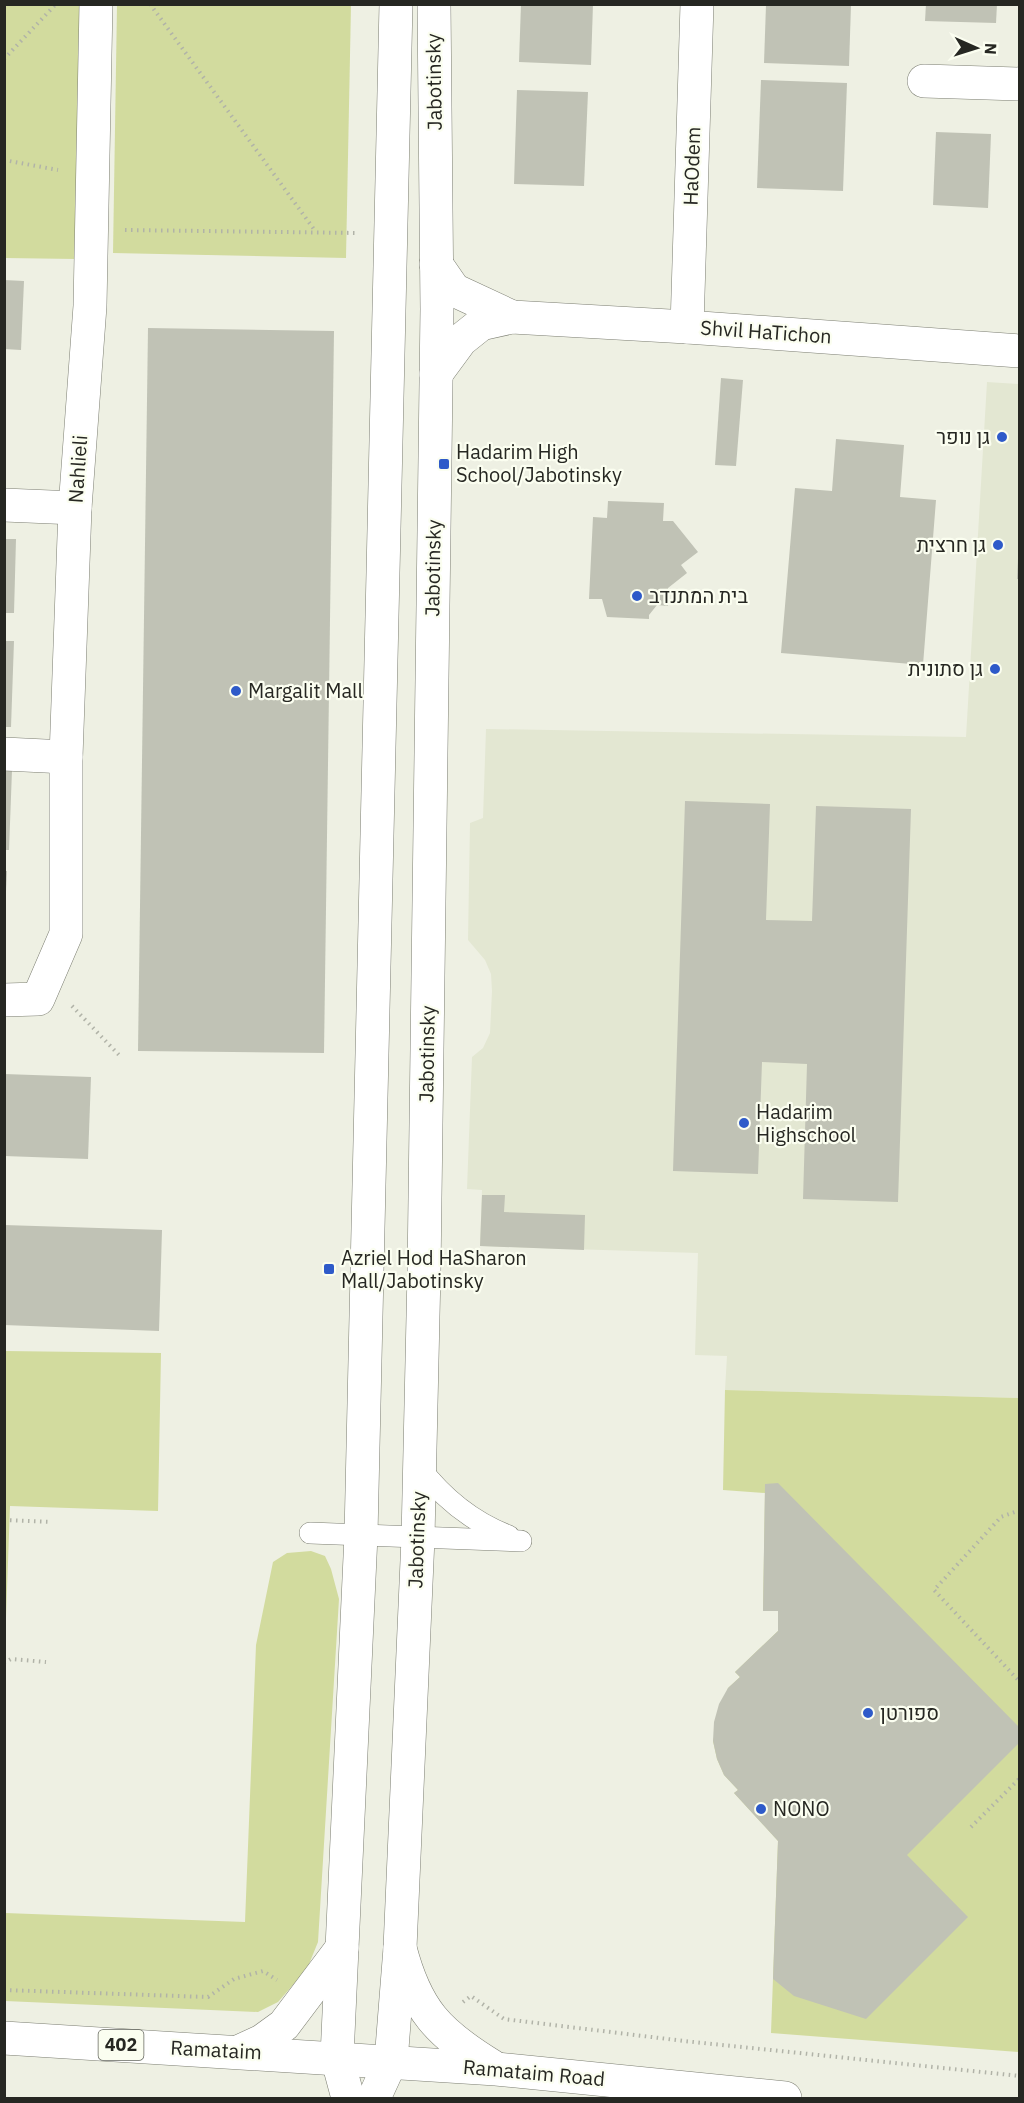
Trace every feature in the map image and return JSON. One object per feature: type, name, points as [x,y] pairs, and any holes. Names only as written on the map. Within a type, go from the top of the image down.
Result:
[{"type":"street","name":"Nahlieli","points":[[47,979],[66,934],[66,756],[75,508],[90,306],[96,4]]},
{"type":"street","name":"Jabotinsky","points":[[348,2098],[337,2057],[361,1535],[396,4]]},
{"type":"street","name":"Jabotinsky","points":[[374,2098],[392,2061],[400,1948],[418,1538],[424,1272],[436,374],[434,4]]},
{"type":"street","name":"HaOdem","points":[[687,327],[697,4]]},
{"type":"street","points":[[924,81],[1020,84]]},
{"type":"street","name":"Shvil HaTichon","points":[[436,264],[454,290],[512,317]]},
{"type":"street","name":"Shvil HaTichon","points":[[436,374],[461,340],[481,324],[512,317],[1020,351]]},
{"type":"street","points":[[4,505],[75,508]]},
{"type":"street","points":[[4,754],[66,756]]},
{"type":"street","points":[[4,1000],[38,999],[47,979]]},
{"type":"street","points":[[238,2052],[262,2041],[284,2025],[342,1948]]},
{"type":"street","points":[[400,1948],[417,1998],[436,2023],[461,2047],[496,2069]]},
{"type":"street","name":"Ramataim","points":[[4,2038],[392,2061]]},
{"type":"street","name":"Ramataim Road","points":[[392,2061],[785,2098]]},
{"type":"lane","points":[[310,1533],[521,1541],[469,1517],[434,1487],[420,1468]]},
{"type":"path","points":[[4,59],[56,4]]},
{"type":"path","points":[[150,4],[316,232]]},
{"type":"path","points":[[4,160],[60,171]]},
{"type":"path","points":[[123,230],[364,233]]},
{"type":"path","points":[[47,979],[119,1055]]},
{"type":"path","points":[[1020,1510],[1002,1517],[934,1590],[1020,1682]]},
{"type":"path","points":[[4,1520],[51,1522]]},
{"type":"path","points":[[4,1663],[11,1659],[46,1662]]},
{"type":"path","points":[[971,1827],[1020,1778]]},
{"type":"path","points":[[4,1990],[208,1996],[234,1979],[264,1971],[305,1999]]},
{"type":"path","points":[[436,2023],[471,1995],[504,2019],[684,2041],[1020,2076]]},
{"type":"shaded area","name":"Hadarim Highschool","points":[[987,382],[1019,384],[1019,1398],[725,1390],[727,1356],[695,1355],[698,1253],[480,1246],[482,1190],[467,1189],[472,1057],[483,1048],[490,1033],[492,991],[491,974],[485,960],[468,940],[470,823],[483,818],[486,729],[966,737]]},
{"type":"green space","points":[[5,5],[82,5],[76,259],[5,258]]},
{"type":"green space","points":[[117,5],[351,5],[346,258],[113,253]]},
{"type":"green space","points":[[5,1351],[161,1353],[158,1511],[10,1506],[5,1646]]},
{"type":"green space","name":"ספורטן","points":[[725,1390],[1019,1398],[1019,2052],[771,2033],[778,1841],[734,1793],[738,1790],[724,1775],[713,1741],[728,1688],[740,1677],[735,1672],[778,1631],[778,1611],[763,1611],[765,1493],[723,1490]]},
{"type":"green space","points":[[311,1551],[325,1556],[339,1599],[318,1942],[307,1969],[278,2002],[258,2012],[5,2001],[5,1913],[245,1922],[256,1645],[273,1562],[287,1553]]},
{"type":"building","points":[[521,4],[593,4],[591,65],[519,62]]},
{"type":"building","points":[[926,4],[997,4],[996,23],[925,21]]},
{"type":"building","points":[[766,5],[851,5],[849,66],[764,63]]},
{"type":"building","points":[[761,80],[847,83],[843,191],[757,188]]},
{"type":"building","points":[[517,90],[588,92],[584,186],[514,184]]},
{"type":"building","points":[[936,132],[991,134],[988,208],[933,205]]},
{"type":"building","points":[[4,280],[24,281],[21,350],[4,349]]},
{"type":"building","name":"Margalit Mall","points":[[148,328],[334,331],[324,1053],[138,1051]]},
{"type":"building","points":[[721,378],[743,380],[736,466],[715,465]]},
{"type":"building","points":[[836,439],[904,445],[900,497],[936,500],[923,665],[781,653],[795,488],[832,491]]},
{"type":"building","points":[[608,501],[664,503],[663,521],[673,521],[698,552],[681,565],[687,573],[668,588],[668,606],[657,605],[649,615],[649,619],[607,617],[602,599],[589,599],[593,517],[607,518]]},
{"type":"building","points":[[4,539],[16,539],[14,613],[4,613]]},
{"type":"building","points":[[1018,559],[1020,559],[1020,579],[1017,579]]},
{"type":"building","points":[[4,641],[14,641],[11,727],[4,727]]},
{"type":"building","points":[[4,770],[12,770],[9,850],[4,850]]},
{"type":"building","points":[[685,801],[770,804],[766,920],[812,921],[816,806],[911,809],[898,1202],[803,1199],[807,1064],[762,1062],[758,1174],[673,1171]]},
{"type":"building","points":[[4,871],[7,871],[6,891],[4,891]]},
{"type":"building","points":[[4,1074],[91,1077],[88,1159],[4,1156]]},
{"type":"building","points":[[482,1195],[505,1195],[504,1212],[585,1215],[584,1250],[480,1246]]},
{"type":"building","points":[[4,1225],[162,1230],[159,1331],[4,1325]]},
{"type":"building","points":[[778,1483],[1020,1728],[1020,1742],[907,1855],[968,1917],[866,2019],[794,1996],[773,1979],[778,1841],[734,1793],[738,1790],[724,1775],[713,1741],[714,1722],[719,1704],[728,1688],[740,1677],[735,1672],[778,1631],[778,1611],[763,1611],[765,1484]]},
{"type":"place","name":"גן נופר","points":[[1002,437]]},
{"type":"place","name":"Hadarim High School/Jabotinsky","points":[[444,464]]},
{"type":"place","name":"גן חרצית","points":[[998,545]]},
{"type":"place","name":"בית המתנדב","points":[[637,596]]},
{"type":"place","name":"גן סתונית","points":[[995,669]]},
{"type":"place","name":"Margalit Mall","points":[[236,691]]},
{"type":"place","name":"Hadarim Highschool","points":[[744,1123]]},
{"type":"place","name":"Azriel Hod HaSharon Mall/Jabotinsky","points":[[329,1269]]},
{"type":"place","name":"ספורטן","points":[[868,1713]]},
{"type":"place","name":"NONO","points":[[761,1809]]}]
